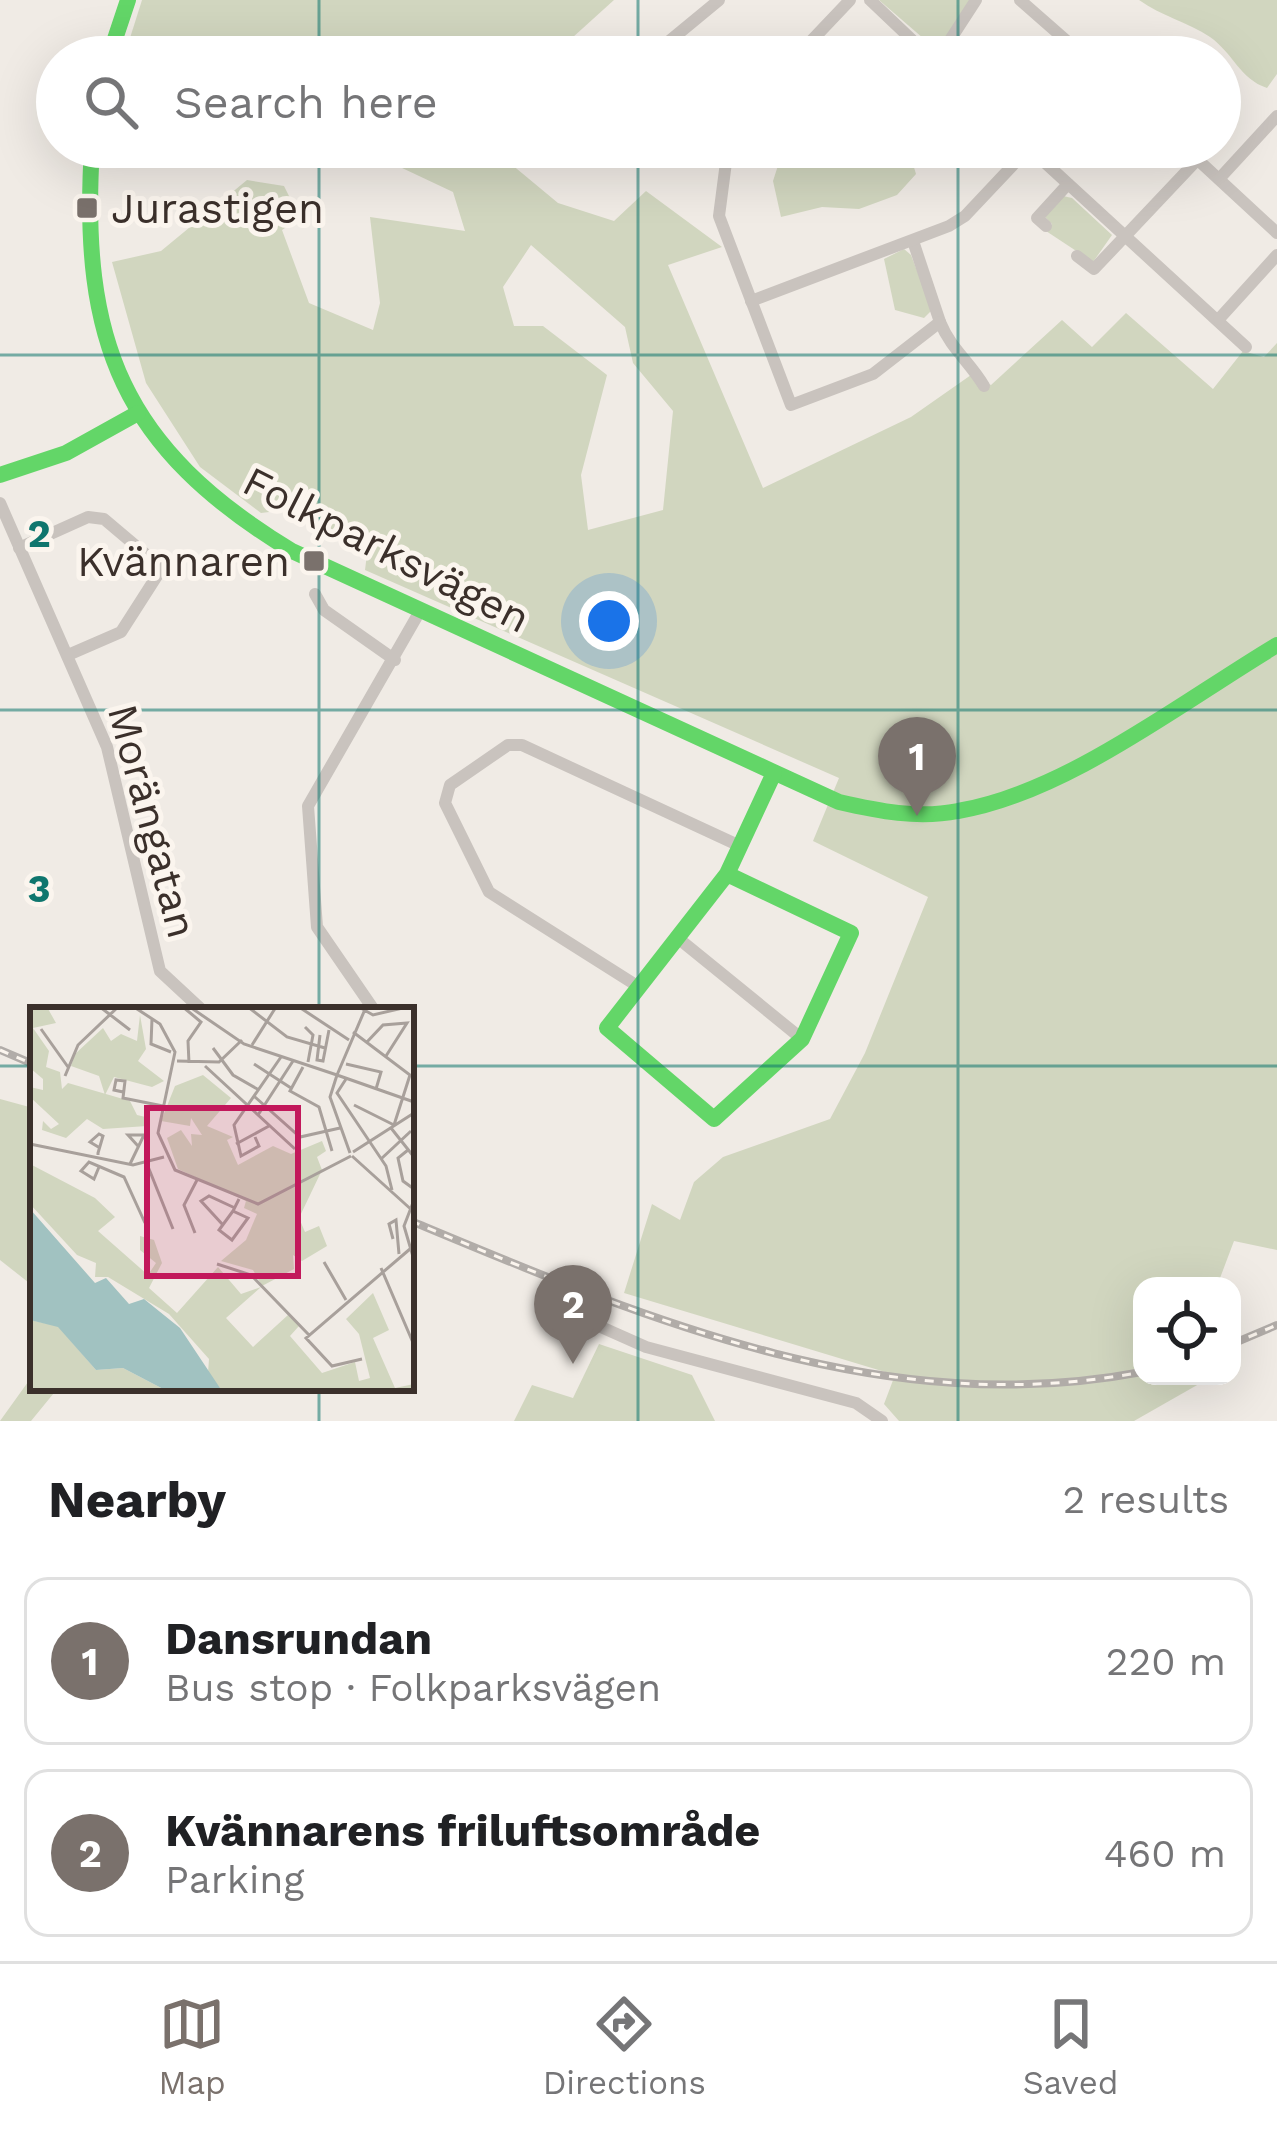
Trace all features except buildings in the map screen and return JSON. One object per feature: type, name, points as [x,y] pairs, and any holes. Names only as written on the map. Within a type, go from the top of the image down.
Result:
[{"type":"main road","points":[[116,36],[128,0]]},
{"type":"main road","name":"Folkparksvägen","points":[[92,168],[90,284],[106,347],[138,413],[172,465],[235,520],[774,773],[871,812],[938,816],[992,807],[1044,784],[1277,645]]},
{"type":"main road","points":[[0,475],[66,453],[138,413]]},
{"type":"main road","points":[[727,874],[851,933],[802,1039],[714,1119],[607,1028],[727,874],[774,773]]},
{"type":"street","points":[[675,36],[718,0]]},
{"type":"street","points":[[816,36],[850,0]]},
{"type":"street","points":[[870,0],[911,36]]},
{"type":"street","points":[[950,36],[976,0]]},
{"type":"street","points":[[1020,0],[1060,36]]},
{"type":"street","points":[[1241,155],[1277,116]]},
{"type":"street","points":[[725,168],[719,216],[791,405],[873,374],[940,322]]},
{"type":"street","points":[[751,301],[914,241],[965,216],[1010,168]]},
{"type":"street","points":[[1051,168],[1246,347]]},
{"type":"street","points":[[1077,256],[1094,269],[1190,168]]},
{"type":"street","points":[[1207,168],[1277,233]]},
{"type":"street","points":[[1219,179],[1229,168]]},
{"type":"street","points":[[1046,226],[1037,218],[1068,184]]},
{"type":"street","points":[[914,241],[940,322],[958,357],[970,364],[984,386]]},
{"type":"street","points":[[1219,319],[1277,255]]},
{"type":"street","name":"Morängatan","points":[[0,503],[107,747],[160,971],[199,1007]]},
{"type":"street","points":[[19,548],[88,517],[104,519],[162,568],[121,632],[68,656]]},
{"type":"street","points":[[315,594],[324,610],[395,660]]},
{"type":"street","points":[[372,1007],[317,927],[307,817],[313,794],[420,610]]},
{"type":"street","points":[[639,987],[489,892],[445,803],[449,785],[508,745],[522,745],[740,845]]},
{"type":"street","points":[[679,939],[802,1039]]},
{"type":"street","points":[[592,1323],[665,1352],[856,1403],[882,1421]]},
{"type":"green space","points":[[142,0],[614,0],[574,36],[131,36]]},
{"type":"green space","points":[[879,0],[970,0],[946,36],[921,36]]},
{"type":"green space","points":[[1139,0],[1277,0],[1277,74],[1267,88],[1258,84],[1241,70],[1241,36],[1208,36]]},
{"type":"green space","points":[[402,168],[516,168],[558,203],[614,221],[646,191],[722,247],[668,265],[763,488],[911,417],[971,375],[991,385],[1062,320],[1092,347],[1126,313],[1213,389],[1243,351],[1264,357],[1277,343],[1277,1250],[1234,1241],[1220,1277],[1133,1277],[1133,1385],[1197,1385],[1134,1421],[899,1421],[884,1404],[895,1375],[624,1293],[652,1204],[680,1220],[694,1182],[723,1157],[830,1119],[865,1053],[928,897],[813,841],[839,778],[365,570],[367,554],[294,509],[261,513],[200,467],[146,383],[112,262],[161,251],[247,180],[284,186],[300,218],[282,230],[309,303],[373,330],[380,303],[370,217],[465,231],[453,192]],"holes":[[[531,245],[625,327],[633,363],[673,411],[663,510],[588,530],[581,475],[607,375],[543,326],[514,326],[503,287]]]},
{"type":"green space","points":[[777,168],[914,168],[916,174],[897,195],[859,209],[822,207],[781,217],[773,181]]},
{"type":"green space","points":[[1063,196],[1072,198],[1112,235],[1093,262],[1046,231],[1052,224],[1045,217]]},
{"type":"green space","points":[[904,249],[911,255],[932,310],[924,318],[895,310],[884,259]]},
{"type":"green space","points":[[0,1099],[30,1107],[30,1284],[0,1260]]},
{"type":"green space","points":[[599,1344],[692,1375],[715,1421],[514,1421],[532,1385],[573,1398]]},
{"type":"green space","points":[[30,1379],[30,1391],[56,1391],[31,1421],[0,1421]]},
{"type":"railway","points":[[0,1050],[30,1063]]},
{"type":"railway","points":[[414,1222],[676,1324],[858,1371],[951,1383],[1046,1384],[1133,1373]]},
{"type":"railway","points":[[1241,1340],[1277,1325]]},
{"type":"traffic: fast","points":[[116,36],[128,0]]},
{"type":"traffic: fast","points":[[91,168],[94,278],[105,333],[124,384],[151,429],[187,472],[234,512],[292,551],[839,802],[928,814],[999,801],[1123,742],[1277,645]]},
{"type":"traffic: fast","points":[[0,475],[66,453],[138,413]]},
{"type":"traffic: fast","points":[[727,874],[607,1028],[714,1119],[802,1039],[851,933],[727,874],[774,773]]},
{"type":"place","name":"Jurastigen","points":[[87,208]]},
{"type":"place","name":"Kvännaren","points":[[314,561]]},
{"type":"place","name":"Dansrundan","points":[[917,816]]},
{"type":"place","name":"Kvännarens friluftsområde","points":[[573,1364]]}]
